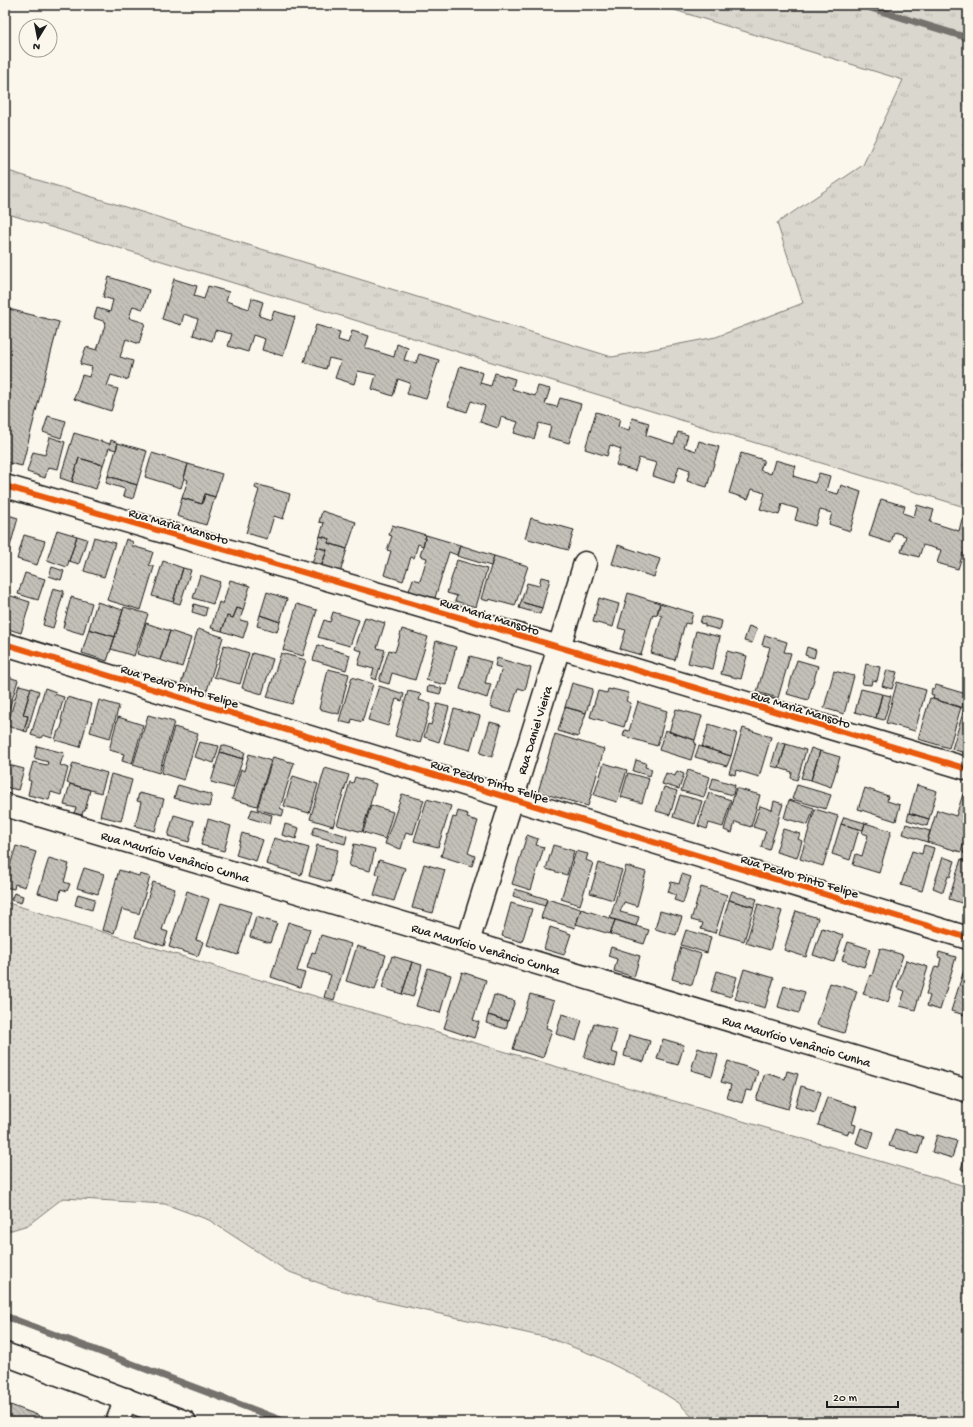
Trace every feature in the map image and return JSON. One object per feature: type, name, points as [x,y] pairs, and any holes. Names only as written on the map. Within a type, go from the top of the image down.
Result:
[{"type":"street","name":"Rua Maria Mansoto","points":[[5,486],[458,617],[968,769]]},
{"type":"street","name":"Rua Daniel Vieira","points":[[468,942],[585,563]]},
{"type":"street","name":"Rua Pedro Pinto Felipe","points":[[5,644],[968,938]]},
{"type":"street","name":"Rua Maurício Venâncio Cunha","points":[[5,805],[968,1091]]},
{"type":"street","points":[[5,1354],[185,1422]]},
{"type":"street","points":[[117,1422],[126,1400]]},
{"type":"green space","points":[[658,5],[968,5],[968,508],[5,213],[5,170],[612,357],[716,337],[803,303],[777,223],[863,165],[903,80]]},
{"type":"green space","points":[[5,902],[250,977],[968,1187],[968,1422],[697,1422],[679,1403],[641,1379],[596,1356],[549,1338],[377,1300],[330,1287],[287,1271],[209,1220],[165,1204],[63,1198],[28,1225],[5,1232]]},
{"type":"building","points":[[109,277],[149,290],[143,309],[133,306],[129,318],[145,323],[139,344],[126,339],[120,357],[133,361],[128,380],[111,375],[107,386],[118,389],[111,411],[74,399],[82,375],[89,377],[92,367],[80,364],[86,347],[97,350],[106,322],[94,318],[97,308],[110,312],[113,300],[103,297]]},
{"type":"building","points":[[174,279],[197,286],[194,296],[204,299],[208,286],[229,292],[226,301],[249,309],[252,298],[263,302],[259,316],[271,320],[274,311],[295,317],[283,356],[262,350],[265,339],[253,335],[248,352],[228,346],[232,334],[215,330],[212,341],[193,335],[198,319],[184,314],[181,325],[162,319]]},
{"type":"building","points":[[5,308],[59,322],[22,466],[5,462]]},
{"type":"building","points":[[316,325],[340,332],[338,340],[348,343],[352,331],[369,336],[365,348],[394,357],[397,344],[408,348],[404,360],[416,363],[419,354],[439,360],[426,399],[407,394],[410,383],[398,379],[393,396],[372,389],[376,375],[358,371],[354,384],[335,378],[341,361],[329,358],[326,369],[304,362]]},
{"type":"building","points":[[460,366],[483,373],[480,383],[491,386],[495,373],[515,379],[512,389],[535,396],[538,386],[550,389],[545,404],[557,407],[560,398],[581,404],[569,443],[548,437],[551,426],[539,423],[534,439],[514,433],[518,422],[501,417],[498,428],[480,422],[485,406],[471,401],[467,412],[448,406]]},
{"type":"building","points":[[596,412],[620,419],[618,427],[629,430],[632,418],[649,423],[646,435],[674,444],[678,432],[688,435],[684,447],[696,451],[699,441],[719,447],[707,487],[687,481],[690,470],[679,466],[674,483],[653,476],[657,463],[639,458],[635,471],[616,465],[621,449],[610,445],[607,456],[585,449]]},
{"type":"building","points":[[48,416],[66,421],[61,438],[43,432]]},
{"type":"building","points":[[74,433],[110,444],[111,440],[118,443],[116,450],[109,448],[103,465],[79,458],[72,482],[60,478]]},
{"type":"building","points":[[50,437],[65,442],[58,469],[48,467],[45,478],[27,472],[33,452],[45,455]]},
{"type":"building","points":[[118,443],[147,451],[137,485],[108,476]]},
{"type":"building","points":[[152,453],[188,464],[181,488],[145,477]]},
{"type":"building","points":[[741,453],[764,460],[760,470],[771,474],[775,460],[796,466],[793,476],[815,483],[819,473],[830,476],[826,491],[838,494],[841,485],[861,492],[850,531],[829,524],[832,513],[820,510],[815,526],[795,520],[798,509],[782,504],[779,515],[760,509],[765,493],[752,489],[748,499],[729,493]]},
{"type":"building","points":[[79,458],[103,465],[96,489],[72,482]]},
{"type":"building","points":[[188,464],[222,474],[215,497],[205,494],[202,504],[182,498],[188,480],[184,478]]},
{"type":"building","points":[[108,476],[137,485],[133,499],[123,496],[125,489],[106,483]]},
{"type":"building","points":[[256,484],[290,494],[283,519],[274,516],[267,539],[246,533],[259,490],[255,488]]},
{"type":"building","points":[[205,494],[215,497],[206,525],[177,516],[182,498],[202,504]]},
{"type":"building","points":[[881,499],[905,506],[903,513],[914,517],[917,505],[934,510],[930,522],[959,531],[962,519],[968,520],[968,555],[963,553],[958,569],[937,563],[941,550],[923,545],[919,557],[901,552],[906,536],[894,532],[891,543],[869,536]]},
{"type":"building","points":[[322,511],[356,522],[347,549],[328,543],[330,539],[320,536],[324,523],[319,522]]},
{"type":"building","points":[[8,515],[18,518],[7,557],[5,557],[5,525]]},
{"type":"building","points":[[531,518],[574,530],[568,550],[525,538]]},
{"type":"building","points":[[392,525],[426,535],[423,546],[418,544],[414,558],[411,557],[403,581],[384,575],[391,551],[387,550],[392,536],[389,535]]},
{"type":"building","points":[[57,530],[77,536],[67,567],[47,560]]},
{"type":"building","points":[[24,535],[45,541],[37,565],[17,559]]},
{"type":"building","points":[[426,535],[460,545],[457,555],[449,552],[434,601],[408,594],[413,579],[420,581],[427,558],[420,556]]},
{"type":"building","points":[[77,536],[87,539],[79,564],[69,561]]},
{"type":"building","points":[[320,536],[330,539],[328,543],[347,549],[340,573],[321,567],[327,550],[317,547]]},
{"type":"building","points":[[94,537],[115,543],[104,577],[84,571]]},
{"type":"building","points":[[126,539],[133,542],[132,546],[153,552],[149,565],[154,567],[141,610],[107,600]]},
{"type":"building","points":[[460,545],[494,556],[491,566],[457,556]]},
{"type":"building","points":[[618,545],[660,559],[654,577],[612,564]]},
{"type":"building","points":[[317,547],[327,550],[321,567],[312,564]]},
{"type":"building","points":[[494,556],[528,566],[515,606],[489,599],[488,601],[481,599]]},
{"type":"building","points":[[457,560],[487,569],[476,607],[455,601],[457,596],[447,593]]},
{"type":"building","points":[[163,561],[183,568],[173,602],[152,596]]},
{"type":"building","points":[[52,567],[64,571],[61,580],[49,576]]},
{"type":"building","points":[[183,568],[191,570],[180,604],[173,602]]},
{"type":"building","points":[[25,573],[45,579],[38,600],[18,594]]},
{"type":"building","points":[[200,575],[220,582],[213,604],[193,598]]},
{"type":"building","points":[[541,577],[550,579],[542,608],[521,602],[527,583],[539,586]]},
{"type":"building","points":[[230,580],[250,586],[243,610],[237,608],[233,618],[227,616],[222,631],[211,628],[219,602],[223,604]]},
{"type":"building","points":[[53,588],[64,591],[53,628],[43,625]]},
{"type":"building","points":[[267,592],[287,599],[280,622],[260,615]]},
{"type":"building","points":[[628,593],[660,603],[657,615],[653,614],[641,655],[620,649],[626,630],[618,628]]},
{"type":"building","points":[[8,595],[30,602],[21,633],[5,628],[5,605]]},
{"type":"building","points":[[71,597],[92,603],[83,634],[63,628]]},
{"type":"building","points":[[599,598],[619,604],[613,627],[593,622]]},
{"type":"building","points":[[97,602],[123,610],[115,637],[89,629]]},
{"type":"building","points":[[521,602],[542,608],[540,614],[519,608]]},
{"type":"building","points":[[660,603],[693,613],[690,624],[685,623],[675,660],[651,653],[662,616],[657,614]]},
{"type":"building","points":[[194,604],[207,608],[205,616],[192,612]]},
{"type":"building","points":[[297,604],[317,610],[303,656],[283,650]]},
{"type":"building","points":[[124,607],[148,614],[134,656],[111,649]]},
{"type":"building","points":[[237,608],[243,610],[240,620],[248,622],[243,638],[222,631],[227,616],[233,618]]},
{"type":"building","points":[[333,612],[359,620],[350,646],[318,637],[324,620],[330,622]]},
{"type":"building","points":[[260,615],[280,622],[277,632],[257,626]]},
{"type":"building","points":[[702,616],[722,621],[720,630],[700,623]]},
{"type":"building","points":[[365,617],[385,623],[377,648],[385,650],[376,680],[371,678],[374,669],[358,665],[362,651],[355,649]]},
{"type":"building","points":[[146,623],[170,631],[160,660],[137,654]]},
{"type":"building","points":[[749,626],[757,629],[752,643],[744,641]]},
{"type":"building","points":[[89,629],[115,637],[107,661],[82,653]]},
{"type":"building","points":[[198,629],[223,637],[206,694],[180,687]]},
{"type":"building","points":[[402,629],[428,637],[415,680],[392,673],[389,684],[379,681],[389,650],[395,652]]},
{"type":"building","points":[[170,631],[191,638],[182,667],[160,660]]},
{"type":"building","points":[[696,631],[720,637],[713,669],[688,663]]},
{"type":"building","points":[[765,635],[787,642],[784,652],[791,653],[778,698],[757,692],[770,647],[762,645]]},
{"type":"building","points":[[436,641],[456,647],[446,685],[426,680]]},
{"type":"building","points":[[224,645],[249,653],[240,684],[214,677]]},
{"type":"building","points":[[318,645],[350,655],[346,670],[313,660]]},
{"type":"building","points":[[807,647],[816,650],[814,658],[805,655]]},
{"type":"building","points":[[727,651],[747,656],[741,679],[721,674]]},
{"type":"building","points":[[252,653],[273,659],[262,694],[242,688]]},
{"type":"building","points":[[281,653],[306,660],[292,704],[267,697]]},
{"type":"building","points":[[470,656],[491,662],[485,683],[491,684],[487,698],[460,689]]},
{"type":"building","points":[[497,658],[531,668],[525,690],[518,688],[510,713],[490,707],[502,668],[495,666]]},
{"type":"building","points":[[797,660],[818,666],[808,700],[787,694]]},
{"type":"building","points":[[866,664],[880,667],[877,681],[872,680],[871,685],[862,684]]},
{"type":"building","points":[[328,669],[349,674],[339,714],[319,709]]},
{"type":"building","points":[[887,670],[897,672],[892,689],[882,686]]},
{"type":"building","points":[[834,671],[854,676],[844,714],[824,708]]},
{"type":"building","points":[[5,676],[18,680],[5,723]]},
{"type":"building","points":[[352,677],[373,684],[362,722],[352,719],[351,724],[339,721]]},
{"type":"building","points":[[897,682],[926,690],[915,731],[886,723]]},
{"type":"building","points":[[572,683],[593,689],[586,713],[565,707]]},
{"type":"building","points":[[19,685],[31,688],[23,715],[28,716],[24,731],[7,726]]},
{"type":"building","points":[[936,685],[966,694],[962,708],[933,699],[934,696],[931,694],[932,688],[934,689]]},
{"type":"building","points":[[379,686],[404,694],[402,701],[396,699],[388,726],[368,720]]},
{"type":"building","points":[[428,686],[442,688],[440,694],[427,691]]},
{"type":"building","points":[[31,688],[39,691],[27,732],[24,731],[28,716],[23,715]]},
{"type":"building","points":[[45,688],[56,692],[54,694],[64,697],[52,738],[43,735],[41,738],[31,735]]},
{"type":"building","points":[[608,689],[629,693],[626,701],[631,703],[624,727],[590,717],[598,691],[607,693]]},
{"type":"building","points":[[861,689],[882,694],[876,718],[855,712]]},
{"type":"building","points":[[408,691],[421,694],[419,700],[431,704],[420,743],[395,736]]},
{"type":"building","points":[[882,694],[891,696],[884,720],[876,718]]},
{"type":"building","points":[[968,696],[968,754],[952,749]]},
{"type":"building","points":[[67,697],[92,704],[80,747],[55,740],[63,721],[61,720]]},
{"type":"building","points":[[930,698],[961,707],[949,748],[918,739]]},
{"type":"building","points":[[99,700],[119,706],[110,738],[90,732]]},
{"type":"building","points":[[638,702],[667,711],[657,746],[623,736],[625,730],[629,731]]},
{"type":"building","points":[[437,704],[449,707],[439,742],[424,737],[428,724],[431,725]]},
{"type":"building","points":[[565,707],[586,713],[578,737],[558,731]]},
{"type":"building","points":[[454,709],[480,716],[470,750],[444,743]]},
{"type":"building","points":[[676,709],[702,716],[695,740],[669,732]]},
{"type":"building","points":[[148,715],[174,722],[159,773],[133,765]]},
{"type":"building","points":[[118,717],[143,725],[132,764],[122,761],[124,754],[109,750]]},
{"type":"building","points":[[490,722],[501,725],[492,757],[480,753]]},
{"type":"building","points":[[709,724],[737,733],[731,756],[702,747]]},
{"type":"building","points":[[174,727],[198,734],[184,780],[161,773]]},
{"type":"building","points":[[743,728],[771,737],[759,777],[736,770],[735,775],[729,773]]},
{"type":"building","points":[[665,730],[695,740],[694,742],[696,743],[691,760],[659,750]]},
{"type":"building","points":[[555,734],[604,749],[588,806],[538,792]]},
{"type":"building","points":[[199,742],[219,746],[214,763],[194,757]]},
{"type":"building","points":[[778,742],[786,744],[779,768],[771,766]]},
{"type":"building","points":[[786,744],[806,750],[797,780],[791,778],[792,772],[779,768]]},
{"type":"building","points":[[222,745],[245,752],[243,759],[220,752]]},
{"type":"building","points":[[37,746],[64,753],[60,765],[68,768],[61,795],[51,792],[49,800],[28,795],[31,781],[28,780],[33,762],[47,765],[48,762],[34,758]]},
{"type":"building","points":[[699,746],[731,756],[727,766],[695,757]]},
{"type":"building","points":[[811,748],[820,751],[811,780],[801,778]]},
{"type":"building","points":[[820,751],[840,757],[831,787],[811,780]]},
{"type":"building","points":[[220,752],[243,759],[233,788],[211,782]]},
{"type":"building","points":[[249,754],[271,761],[257,806],[232,799],[241,769],[244,771]]},
{"type":"building","points":[[273,757],[294,763],[280,808],[284,810],[282,816],[257,809]]},
{"type":"building","points":[[636,760],[646,763],[645,767],[652,769],[650,776],[633,771]]},
{"type":"building","points":[[73,763],[107,773],[101,793],[67,783]]},
{"type":"building","points":[[604,763],[627,770],[617,802],[594,795]]},
{"type":"building","points":[[5,764],[24,769],[18,790],[5,787]]},
{"type":"building","points":[[325,768],[349,775],[333,826],[310,819]]},
{"type":"building","points":[[688,770],[710,777],[704,797],[681,791]]},
{"type":"building","points":[[677,771],[684,774],[679,789],[662,784],[666,773],[675,776]]},
{"type":"building","points":[[628,773],[649,779],[642,803],[621,797]]},
{"type":"building","points":[[111,774],[132,780],[121,821],[100,816]]},
{"type":"building","points":[[293,776],[318,784],[309,813],[284,806]]},
{"type":"building","points":[[355,777],[376,784],[362,832],[337,825],[350,782],[353,783]]},
{"type":"building","points":[[713,778],[735,785],[733,795],[710,789]]},
{"type":"building","points":[[70,784],[90,790],[85,811],[83,811],[82,815],[74,813],[76,808],[64,805]]},
{"type":"building","points":[[178,785],[212,795],[209,807],[174,798]]},
{"type":"building","points":[[797,785],[831,795],[826,809],[792,799]]},
{"type":"building","points":[[917,785],[937,791],[929,819],[909,813]]},
{"type":"building","points":[[664,787],[677,791],[670,815],[656,811]]},
{"type":"building","points":[[736,788],[760,795],[751,827],[735,822],[732,833],[724,830]]},
{"type":"building","points":[[865,788],[888,796],[887,801],[900,805],[896,821],[858,809]]},
{"type":"building","points":[[139,793],[164,799],[155,831],[135,826],[141,802],[137,801]]},
{"type":"building","points":[[709,793],[731,800],[723,827],[709,823],[707,829],[698,826]]},
{"type":"building","points":[[402,794],[424,800],[413,834],[406,832],[401,849],[385,844]]},
{"type":"building","points":[[963,794],[968,796],[968,830],[961,852],[927,842],[937,810],[956,816]]},
{"type":"building","points":[[680,795],[702,801],[695,824],[673,817]]},
{"type":"building","points":[[427,799],[451,806],[438,847],[414,841]]},
{"type":"building","points":[[789,800],[814,808],[808,825],[784,818]]},
{"type":"building","points":[[774,801],[783,804],[769,850],[761,847],[766,831],[753,827],[760,806],[772,810]]},
{"type":"building","points":[[371,805],[393,812],[385,839],[363,832]]},
{"type":"building","points":[[252,809],[272,815],[270,824],[249,818]]},
{"type":"building","points":[[815,809],[838,816],[823,866],[800,859]]},
{"type":"building","points":[[458,811],[468,814],[467,818],[478,821],[468,853],[475,856],[472,866],[441,856],[453,817],[456,818]]},
{"type":"building","points":[[909,813],[929,819],[927,826],[907,820]]},
{"type":"building","points":[[174,815],[194,821],[189,842],[168,836]]},
{"type":"building","points":[[844,817],[865,823],[863,830],[841,824]]},
{"type":"building","points":[[208,819],[231,826],[224,851],[201,845]]},
{"type":"building","points":[[865,823],[891,831],[879,873],[853,865],[856,854],[862,856],[868,835],[862,833]]},
{"type":"building","points":[[285,824],[299,828],[296,839],[282,835]]},
{"type":"building","points":[[841,824],[859,829],[850,860],[832,854]]},
{"type":"building","points":[[906,824],[930,831],[927,842],[903,834]]},
{"type":"building","points":[[315,826],[347,836],[345,844],[312,835]]},
{"type":"building","points":[[783,829],[800,834],[798,839],[802,841],[797,858],[776,852]]},
{"type":"building","points":[[242,833],[263,840],[256,861],[236,855]]},
{"type":"building","points":[[527,835],[538,839],[536,845],[544,847],[531,890],[512,884]]},
{"type":"building","points":[[274,838],[309,848],[301,875],[266,864]]},
{"type":"building","points":[[968,839],[968,854],[963,853]]},
{"type":"building","points":[[354,844],[375,849],[370,871],[349,866]]},
{"type":"building","points":[[317,845],[338,850],[330,882],[309,876]]},
{"type":"building","points":[[553,845],[574,851],[567,875],[546,869]]},
{"type":"building","points":[[924,845],[934,848],[922,891],[901,885],[912,851],[922,854]]},
{"type":"building","points":[[16,846],[36,852],[25,887],[15,884],[14,889],[5,887],[5,882]]},
{"type":"building","points":[[576,851],[588,854],[586,860],[593,863],[580,905],[561,899]]},
{"type":"building","points":[[943,857],[955,861],[943,892],[933,888]]},
{"type":"building","points":[[49,858],[69,864],[64,882],[70,884],[67,891],[61,889],[59,899],[38,893]]},
{"type":"building","points":[[961,859],[968,862],[968,905],[949,899]]},
{"type":"building","points":[[379,860],[405,868],[394,901],[374,895],[380,875],[375,873]]},
{"type":"building","points":[[599,863],[622,870],[613,900],[590,893]]},
{"type":"building","points":[[424,864],[445,870],[433,913],[412,908]]},
{"type":"building","points":[[626,866],[646,872],[637,906],[624,902],[620,912],[639,917],[636,926],[610,918]]},
{"type":"building","points":[[84,868],[104,874],[98,894],[77,888]]},
{"type":"building","points":[[119,870],[139,876],[140,874],[150,877],[139,914],[122,909],[114,933],[102,930]]},
{"type":"building","points":[[682,874],[691,877],[683,903],[674,900],[676,895],[668,892],[671,882],[679,884]]},
{"type":"building","points":[[153,882],[175,889],[162,930],[168,932],[164,946],[135,937]]},
{"type":"building","points":[[701,887],[727,895],[715,933],[701,929],[703,923],[691,920]]},
{"type":"building","points":[[515,889],[547,899],[545,906],[513,896]]},
{"type":"building","points":[[187,891],[209,899],[196,940],[203,942],[198,956],[169,947]]},
{"type":"building","points":[[732,891],[757,899],[754,907],[729,900]]},
{"type":"building","points":[[14,893],[23,896],[21,903],[11,900]]},
{"type":"building","points":[[78,894],[95,899],[92,910],[75,905]]},
{"type":"building","points":[[547,899],[581,909],[575,928],[541,918]]},
{"type":"building","points":[[729,900],[754,907],[744,941],[719,934]]},
{"type":"building","points":[[221,903],[251,912],[238,955],[207,945]]},
{"type":"building","points":[[511,903],[532,909],[522,942],[502,936]]},
{"type":"building","points":[[758,904],[782,911],[770,950],[746,943]]},
{"type":"building","points":[[581,909],[615,920],[610,934],[576,924]]},
{"type":"building","points":[[660,911],[682,917],[676,935],[655,929]]},
{"type":"building","points":[[796,911],[818,918],[806,957],[784,950]]},
{"type":"building","points":[[256,917],[277,923],[270,943],[250,937]]},
{"type":"building","points":[[615,920],[649,930],[644,944],[610,934]]},
{"type":"building","points":[[288,922],[310,929],[297,971],[305,973],[300,987],[271,977]]},
{"type":"building","points":[[550,927],[571,934],[564,955],[544,949]]},
{"type":"building","points":[[822,928],[843,935],[834,962],[813,955]]},
{"type":"building","points":[[686,930],[711,937],[707,953],[681,945]]},
{"type":"building","points":[[321,935],[351,944],[334,1000],[324,997],[331,975],[307,968],[312,952],[315,953]]},
{"type":"building","points":[[848,942],[870,949],[864,967],[842,960]]},
{"type":"building","points":[[357,946],[386,955],[375,990],[346,981]]},
{"type":"building","points":[[611,947],[640,956],[634,977],[614,971],[617,959],[608,956]]},
{"type":"building","points":[[681,947],[701,954],[692,985],[672,979]]},
{"type":"building","points":[[880,948],[903,955],[888,1002],[863,994],[870,975],[872,976]]},
{"type":"building","points":[[939,952],[956,957],[940,1010],[927,1006],[930,996],[926,994],[935,966],[939,967],[941,958],[938,957]]},
{"type":"building","points":[[392,956],[412,962],[402,994],[382,988]]},
{"type":"building","points":[[906,960],[928,967],[915,1010],[900,1006],[905,991],[897,988]]},
{"type":"building","points":[[412,962],[422,965],[413,997],[402,994]]},
{"type":"building","points":[[965,967],[968,968],[968,1016],[951,1011]]},
{"type":"building","points":[[428,968],[451,975],[440,1013],[416,1006]]},
{"type":"building","points":[[744,969],[774,978],[765,1008],[735,999]]},
{"type":"building","points":[[717,971],[737,977],[731,997],[711,991]]},
{"type":"building","points":[[462,972],[486,980],[473,1020],[479,1022],[474,1038],[444,1028]]},
{"type":"building","points":[[830,983],[857,991],[844,1033],[817,1025]]},
{"type":"building","points":[[784,986],[805,992],[799,1013],[778,1007]]},
{"type":"building","points":[[530,994],[554,1001],[546,1028],[552,1030],[543,1058],[513,1049]]},
{"type":"building","points":[[494,995],[515,1001],[508,1021],[488,1015]]},
{"type":"building","points":[[562,1014],[582,1020],[576,1041],[556,1034]]},
{"type":"building","points":[[488,1015],[508,1021],[506,1029],[486,1023]]},
{"type":"building","points":[[594,1023],[617,1030],[611,1052],[618,1054],[615,1067],[584,1058]]},
{"type":"building","points":[[629,1035],[650,1041],[644,1062],[624,1056]]},
{"type":"building","points":[[663,1039],[684,1045],[678,1065],[657,1059]]},
{"type":"building","points":[[698,1048],[718,1055],[712,1076],[691,1070]]},
{"type":"building","points":[[728,1061],[758,1071],[752,1091],[746,1090],[742,1103],[727,1098],[731,1085],[721,1082]]},
{"type":"building","points":[[787,1071],[798,1074],[788,1109],[756,1100],[765,1073],[785,1079]]},
{"type":"building","points":[[801,1086],[821,1092],[815,1113],[795,1107]]},
{"type":"building","points":[[827,1097],[857,1107],[852,1124],[856,1125],[854,1133],[849,1131],[848,1134],[818,1125]]},
{"type":"building","points":[[861,1128],[874,1132],[869,1148],[856,1143]]},
{"type":"building","points":[[895,1129],[923,1137],[918,1154],[889,1146]]},
{"type":"building","points":[[937,1135],[957,1141],[952,1158],[932,1152]]},
{"type":"building","points":[[968,1145],[968,1172],[961,1169]]},
{"type":"building","points":[[5,1403],[40,1416],[38,1422],[5,1422]]},
{"type":"waterway","points":[[861,5],[968,38]]},
{"type":"waterway","points":[[5,1316],[286,1422]]},
{"type":"cycle path","points":[[5,486],[458,617],[968,769]]},
{"type":"cycle path","points":[[5,644],[968,938]]}]
